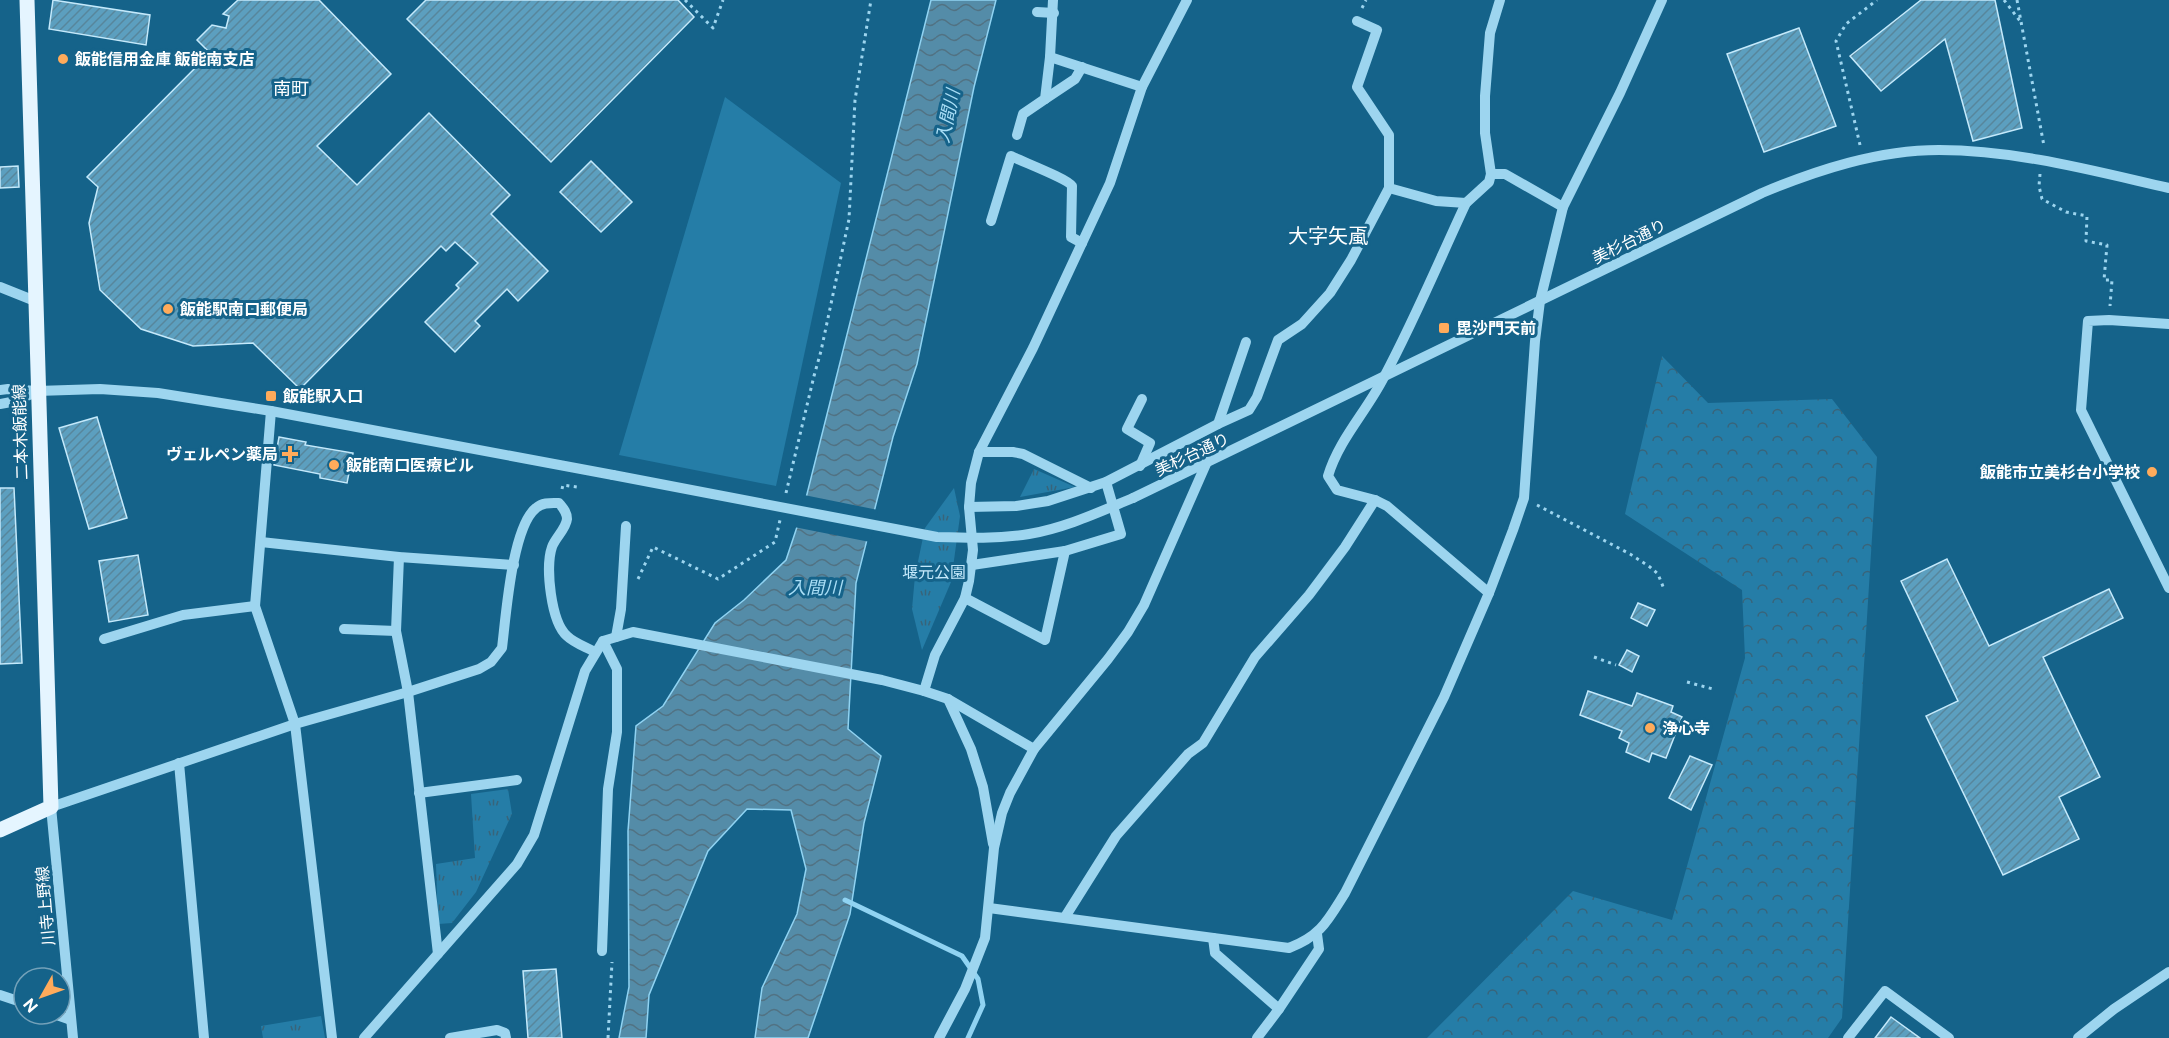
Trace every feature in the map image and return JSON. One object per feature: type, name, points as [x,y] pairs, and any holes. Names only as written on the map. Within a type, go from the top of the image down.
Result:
[{"type":"main road","name":"二本木飯能線","points":[[27,0],[51,807]]},
{"type":"main road","points":[[0,830],[51,807]]},
{"type":"street","points":[[1045,99],[1054,13],[1053,0]]},
{"type":"street","points":[[924,691],[935,655],[964,598],[972,565],[969,507],[971,483],[980,453],[1083,243],[1110,183],[1142,87],[1187,0]]},
{"type":"street","points":[[1489,593],[1387,506],[1375,500],[1337,490],[1328,476],[1343,441],[1384,378],[1466,203],[1489,182],[1491,174],[1485,133],[1485,96],[1490,33],[1500,0]]},
{"type":"street","points":[[989,908],[1289,948],[1317,934],[1326,924],[1345,893],[1433,718],[1489,593],[1524,498],[1534,341],[1540,301],[1563,207],[1620,93],[1662,0]]},
{"type":"street","points":[[1037,12],[1054,13]]},
{"type":"street","points":[[969,507],[1037,503],[1091,488],[1140,466],[1249,410],[1257,397],[1278,340],[1302,324],[1330,293],[1356,252],[1389,188],[1389,135],[1357,87],[1377,30],[1357,21]]},
{"type":"street","points":[[1050,57],[1142,87]]},
{"type":"street","points":[[1017,135],[1023,114],[1076,79],[1082,67]]},
{"type":"street","name":"美杉台通り","points":[[37,391],[100,389],[158,393],[271,411],[937,537],[985,539],[1030,534],[1074,522],[1133,498],[1762,193],[1832,167],[1864,160],[1938,150],[1996,153],[2169,188]]},
{"type":"street","points":[[991,221],[1011,156],[1038,170],[1069,181],[1072,186],[1071,237],[1083,243]]},
{"type":"street","points":[[1491,174],[1505,174],[1563,207]]},
{"type":"street","points":[[1389,188],[1436,201],[1466,203]]},
{"type":"street","points":[[0,287],[35,301]]},
{"type":"street","points":[[2169,324],[2088,321],[2081,410],[2169,588]]},
{"type":"street","points":[[1218,424],[1246,342]]},
{"type":"street","points":[[0,390],[37,391]]},
{"type":"street","points":[[0,404],[37,391]]},
{"type":"street","points":[[1140,466],[1150,443],[1127,429],[1142,399]]},
{"type":"street","points":[[271,411],[255,606],[295,724],[332,1038]]},
{"type":"street","points":[[980,453],[1023,454],[1091,488]]},
{"type":"street","points":[[939,1038],[967,983],[985,938],[994,848],[1002,813],[1010,794],[1034,749],[1128,632],[1144,605],[1206,464]]},
{"type":"street","points":[[972,565],[1065,551],[1121,534],[1106,482]]},
{"type":"street","points":[[1065,917],[1116,836],[1188,754],[1203,743],[1255,657],[1309,595],[1345,547],[1375,500]]},
{"type":"street","points":[[51,807],[295,724],[479,669],[491,662],[502,648],[517,545],[526,521],[536,508],[547,503],[559,503],[565,509],[567,517],[551,550],[549,582],[551,602],[567,636],[595,652]]},
{"type":"street","points":[[616,637],[621,609],[626,526]]},
{"type":"street","points":[[261,542],[399,557],[514,565]]},
{"type":"street","points":[[964,598],[1045,640],[1065,551]]},
{"type":"street","points":[[399,557],[396,631],[408,692],[438,954]]},
{"type":"street","points":[[104,639],[183,615],[255,606]]},
{"type":"street","points":[[344,629],[396,631]]},
{"type":"street","points":[[364,1038],[517,864],[534,835],[585,671],[603,642],[633,632],[882,680],[948,699],[1034,749]]},
{"type":"street","points":[[602,951],[608,789],[617,732],[617,669],[603,642]]},
{"type":"street","points":[[948,699],[971,749],[984,787],[994,848]]},
{"type":"street","points":[[179,763],[204,1038]]},
{"type":"street","points":[[419,793],[517,780]]},
{"type":"street","name":"川寺上野線","points":[[51,807],[66,966]]},
{"type":"street","points":[[1257,1038],[1318,949],[1317,934]]},
{"type":"street","points":[[1213,938],[1215,953],[1279,1009]]},
{"type":"street","points":[[2079,1038],[2114,1009],[2169,972]]},
{"type":"street","points":[[1848,1038],[1885,991],[1949,1038]]},
{"type":"street","points":[[450,1038],[497,1029],[505,1033],[506,1038]]},
{"type":"path","points":[[685,0],[713,28],[723,0]]},
{"type":"path","points":[[786,498],[849,219],[855,100],[871,0]]},
{"type":"path","points":[[1864,160],[1836,41],[1846,24],[1877,0]]},
{"type":"path","points":[[2004,0],[2021,22]]},
{"type":"path","points":[[2017,0],[2044,162],[2039,186],[2042,199],[2066,212],[2087,216],[2086,242],[2107,245],[2104,280],[2112,280],[2109,320]]},
{"type":"path","points":[[559,503],[563,485],[577,487],[582,469]]},
{"type":"path","points":[[1524,498],[1630,554],[1658,574],[1664,589]]},
{"type":"path","points":[[621,609],[653,547],[718,579],[775,542],[780,520]]},
{"type":"path","points":[[1594,657],[1616,665]]},
{"type":"path","points":[[1687,682],[1713,689]]},
{"type":"path","points":[[602,951],[612,961],[608,1038]]},
{"type":"green space","points":[[725,97],[841,183],[776,486],[619,455]]},
{"type":"green space","points":[[1662,356],[1708,403],[1832,399],[1877,457],[1842,1018],[1828,1038],[1427,1038],[1573,891],[1672,920],[1745,658],[1742,590],[1625,514]]},
{"type":"green space","points":[[1034,469],[1075,487],[1020,497]]},
{"type":"green space","name":"堰元公園","points":[[954,488],[960,516],[951,582],[922,650],[912,609],[915,576],[925,528]]},
{"type":"green space","points":[[508,789],[512,814],[476,892],[452,923],[438,924],[436,864],[475,858],[471,794]]},
{"type":"green space","points":[[321,1016],[325,1038],[263,1038],[261,1026]]},
{"type":"water","name":"入間川","points":[[931,0],[996,0],[974,87],[917,364],[893,437],[856,583],[848,729],[881,756],[864,823],[850,914],[808,1038],[755,1038],[762,988],[797,914],[806,869],[791,810],[747,809],[708,851],[649,995],[646,1038],[619,1038],[629,987],[628,831],[636,726],[663,706],[715,623],[744,600],[786,560],[804,506]]},
{"type":"pier","points":[[804,495],[878,510],[870,542],[794,527]]},
{"type":"building","points":[[53,0],[150,15],[146,45],[49,29]]},
{"type":"building","points":[[238,0],[319,0],[391,74],[317,146],[357,185],[429,113],[510,195],[491,214],[548,271],[518,301],[507,289],[475,321],[480,326],[455,352],[425,322],[459,288],[456,285],[478,263],[455,242],[446,251],[441,246],[300,389],[253,343],[193,346],[141,329],[100,290],[89,223],[98,187],[87,177],[210,53],[197,40],[212,25],[226,28],[229,16],[223,14]]},
{"type":"building","points":[[426,0],[678,0],[694,17],[551,162],[407,19]]},
{"type":"building","points":[[1921,0],[1995,0],[2022,128],[1973,141],[1945,39],[1881,91],[1850,56]]},
{"type":"building","points":[[1799,28],[1836,126],[1764,152],[1727,54]]},
{"type":"building","points":[[591,161],[632,202],[601,232],[560,192]]},
{"type":"building","points":[[18,166],[19,187],[0,188],[0,167]]},
{"type":"building","points":[[97,417],[127,518],[89,529],[59,428]]},
{"type":"building","points":[[279,437],[306,442],[305,445],[353,453],[347,483],[320,478],[320,474],[274,465]]},
{"type":"building","points":[[0,488],[14,488],[22,663],[0,664]]},
{"type":"building","points":[[138,555],[148,615],[109,622],[99,561]]},
{"type":"building","points":[[1947,559],[1989,646],[2109,589],[2123,618],[2043,657],[2100,777],[2059,797],[2079,839],[2003,875],[1926,716],[1958,701],[1901,581]]},
{"type":"building","points":[[1638,603],[1655,610],[1647,626],[1631,618]]},
{"type":"building","points":[[1627,650],[1639,656],[1632,672],[1619,665]]},
{"type":"building","name":"浄心寺","points":[[1588,691],[1632,706],[1637,693],[1673,706],[1671,712],[1682,717],[1666,758],[1652,753],[1649,762],[1626,752],[1629,743],[1619,738],[1622,731],[1580,715]]},
{"type":"building","points":[[1690,756],[1712,765],[1691,810],[1669,798]]},
{"type":"building","points":[[556,969],[562,1038],[528,1038],[523,971]]},
{"type":"building","points":[[1891,1017],[1920,1038],[1875,1038]]},
{"type":"waterway","points":[[845,900],[962,956],[978,979],[983,1005],[968,1038]]},
{"type":"place","name":"飯能信用金庫 飯能南支店","points":[[63,59]]},
{"type":"place","name":"飯能駅南口郵便局","points":[[168,309]]},
{"type":"place","name":"毘沙門天前","points":[[1444,328]]},
{"type":"place","name":"飯能駅入口","points":[[271,396]]},
{"type":"place","name":"ヴェルペン薬局","points":[[290,454]]},
{"type":"place","name":"飯能南口医療ビル","points":[[334,465]]},
{"type":"place","name":"飯能市立美杉台小学校","points":[[2152,472]]},
{"type":"place","name":"浄心寺","points":[[1650,728]]},
{"type":"district","name":"南町","points":[[291,89]]},
{"type":"district","name":"大字矢颪","points":[[1328,236]]}]
